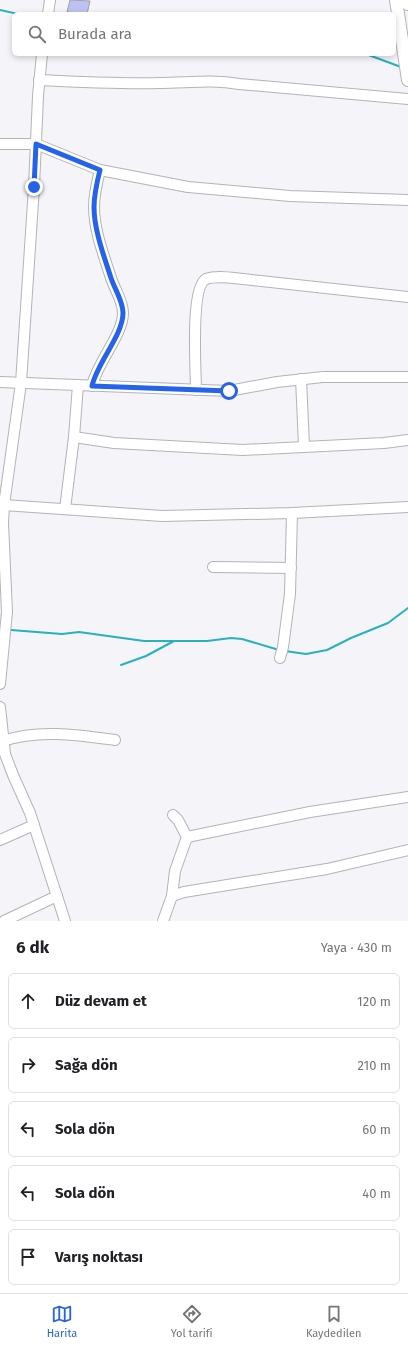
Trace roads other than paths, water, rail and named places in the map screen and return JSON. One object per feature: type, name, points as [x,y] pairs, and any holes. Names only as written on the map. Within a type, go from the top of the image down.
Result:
[{"type":"main road","points":[[396,0],[408,80]]},
{"type":"main road","points":[[407,0],[408,4]]},
{"type":"street","points":[[48,12],[50,0]]},
{"type":"street","points":[[0,684],[7,612],[3,523],[4,505],[21,383],[39,80],[42,56]]},
{"type":"street","points":[[39,80],[109,84],[216,80],[408,99]]},
{"type":"street","points":[[0,144],[36,144],[100,170],[188,187],[290,196],[408,200]]},
{"type":"street","points":[[92,386],[94,376],[120,327],[123,314],[121,303],[112,280],[95,221],[94,199],[100,170]]},
{"type":"street","points":[[196,390],[195,328],[198,292],[200,284],[206,279],[218,277],[243,279],[408,297]]},
{"type":"street","points":[[0,382],[229,391],[301,379],[361,376],[408,377]]},
{"type":"street","points":[[301,379],[304,446]]},
{"type":"street","points":[[65,509],[74,437],[78,385]]},
{"type":"street","points":[[74,437],[114,443],[243,450],[384,443],[408,440]]},
{"type":"street","points":[[4,505],[162,516],[292,513],[408,507]]},
{"type":"street","points":[[282,653],[291,568],[292,513]]},
{"type":"street","points":[[213,567],[291,568]]},
{"type":"street","points":[[0,707],[3,741],[13,775],[34,825],[65,921]]},
{"type":"street","points":[[3,741],[16,737],[47,734],[115,740]]},
{"type":"street","points":[[187,837],[310,812],[408,797]]},
{"type":"street","points":[[163,921],[172,896],[176,871],[187,837],[174,815]]},
{"type":"street","points":[[0,840],[34,825]]},
{"type":"street","points":[[172,896],[184,892],[327,869],[408,850]]},
{"type":"street","points":[[4,921],[57,896]]},
{"type":"waterway","points":[[0,10],[12,13]]},
{"type":"waterway","points":[[371,56],[401,67]]},
{"type":"waterway","points":[[285,651],[306,654],[327,650],[351,638],[388,623],[408,608]]},
{"type":"waterway","points":[[11,630],[62,634],[79,632],[144,641],[207,641],[231,638],[242,639],[279,650]]},
{"type":"waterway","points":[[121,665],[146,656],[174,641]]}]
